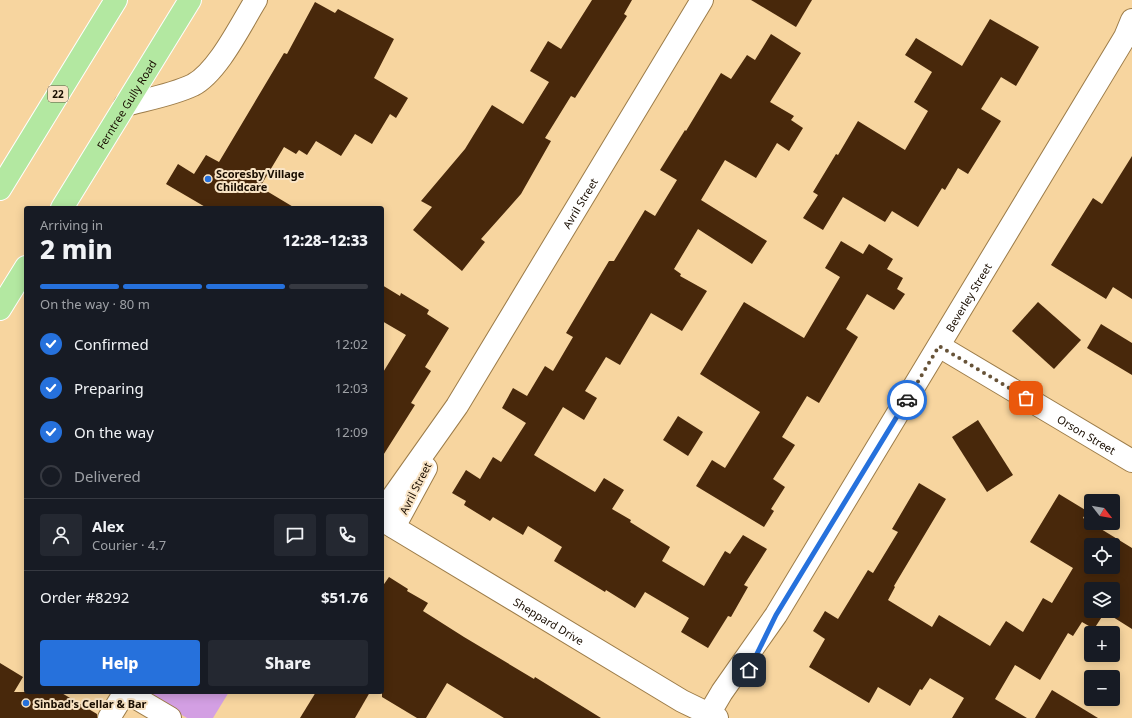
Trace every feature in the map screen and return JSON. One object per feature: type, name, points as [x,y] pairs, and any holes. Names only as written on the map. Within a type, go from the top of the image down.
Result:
[{"type":"main road","name":"22","points":[[0,189],[116,0]]},
{"type":"main road","name":"Ferntree Gully Road","points":[[63,206],[190,0]]},
{"type":"main road","points":[[0,309],[24,270]]},
{"type":"street","points":[[125,105],[182,89],[194,84],[206,76],[216,66],[256,0]]},
{"type":"street","name":"Avril Street","points":[[386,520],[407,506],[457,406],[702,0]]},
{"type":"street","name":"Beverley Street","points":[[717,717],[722,692],[776,615],[1130,33]]},
{"type":"street","name":"Orson Street","points":[[939,346],[1132,461]]},
{"type":"street","name":"Sheppard Drive","points":[[386,520],[682,702],[717,717]]},
{"type":"street","points":[[109,718],[125,694]]},
{"type":"street","points":[[129,694],[170,718]]},
{"type":"shaded area","points":[[146,694],[228,694],[213,718],[187,718]]},
{"type":"building","points":[[592,0],[632,0],[624,14],[627,16],[575,98],[571,96],[545,138],[551,141],[521,194],[481,239],[485,242],[462,271],[413,230],[432,207],[421,201],[465,149],[492,105],[523,124],[549,82],[530,71],[548,41],[561,49]]},
{"type":"building","points":[[751,0],[812,0],[796,27]]},
{"type":"building","points":[[315,2],[335,13],[338,9],[394,39],[374,78],[408,98],[396,118],[390,114],[372,144],[355,134],[341,156],[316,141],[307,155],[299,150],[296,154],[284,147],[260,187],[292,206],[204,206],[166,184],[178,164],[194,174],[206,155],[219,162],[284,53],[287,54]]},
{"type":"building","points":[[990,19],[1039,47],[1016,86],[1001,77],[981,109],[1001,121],[968,174],[958,168],[945,190],[942,188],[918,227],[892,211],[885,222],[843,197],[823,230],[803,218],[818,195],[813,192],[836,154],[838,155],[858,121],[905,150],[928,111],[914,102],[932,72],[905,55],[916,38],[962,66]]},
{"type":"building","points":[[771,34],[801,53],[770,102],[794,116],[791,120],[803,128],[789,151],[777,143],[756,178],[725,160],[701,200],[767,241],[752,264],[698,229],[674,269],[681,274],[680,276],[707,291],[682,331],[651,313],[620,365],[606,357],[585,391],[597,398],[584,420],[563,407],[534,455],[595,492],[604,478],[624,490],[612,509],[631,520],[630,522],[670,547],[662,561],[704,586],[725,551],[730,554],[743,535],[767,549],[744,585],[748,587],[731,617],[728,616],[708,648],[681,632],[689,618],[645,592],[635,608],[606,590],[605,592],[554,561],[562,547],[528,526],[523,535],[493,517],[490,521],[464,505],[466,501],[452,493],[466,470],[480,479],[493,457],[501,462],[526,423],[502,408],[513,388],[527,396],[545,366],[553,371],[573,337],[566,333],[609,261],[614,261],[645,210],[655,216],[677,180],[660,170],[685,130],[686,131],[721,73],[731,79],[747,55],[755,60]]},
{"type":"building","points":[[1132,156],[1132,299],[1113,287],[1106,299],[1051,265],[1093,198],[1102,204]]},
{"type":"building","points":[[841,241],[863,254],[869,244],[893,259],[887,269],[903,278],[897,289],[905,294],[894,310],[867,294],[846,329],[858,337],[819,403],[807,396],[782,437],[795,445],[773,479],[785,487],[771,509],[774,511],[764,527],[696,486],[712,460],[725,468],[760,412],[700,374],[744,302],[804,338],[840,277],[825,268]]},
{"type":"building","points":[[384,286],[400,296],[401,293],[429,310],[427,314],[449,328],[425,367],[431,371],[411,403],[415,405],[384,454],[384,371],[406,335],[384,322]]},
{"type":"building","points":[[1038,302],[1081,340],[1054,369],[1012,331]]},
{"type":"building","points":[[1101,324],[1132,343],[1132,375],[1087,348]]},
{"type":"building","points":[[678,416],[703,432],[688,456],[663,440]]},
{"type":"building","points":[[978,420],[1013,475],[987,492],[952,437]]},
{"type":"building","points":[[919,483],[946,499],[894,586],[895,587],[888,600],[932,627],[939,615],[990,646],[1006,621],[1023,632],[1043,598],[1052,603],[1073,568],[1030,542],[1059,494],[1084,509],[1084,530],[1103,530],[1116,538],[1084,538],[1084,574],[1120,574],[1120,541],[1132,548],[1132,629],[1115,618],[1120,618],[1120,582],[1084,582],[1084,618],[1101,618],[1096,626],[1089,626],[1082,622],[1073,636],[1068,633],[1040,680],[1015,665],[995,699],[1027,718],[952,718],[964,698],[930,678],[922,690],[920,689],[910,706],[878,687],[869,703],[809,667],[825,639],[813,631],[825,611],[838,619],[868,570],[873,573],[898,532],[892,529]]},
{"type":"building","points":[[389,577],[408,589],[407,591],[428,603],[423,611],[601,718],[504,718],[447,683],[426,718],[417,718],[382,697],[382,694],[384,694],[384,584]]},
{"type":"building","points":[[0,663],[23,677],[14,692],[24,692],[24,694],[63,694],[97,714],[97,718],[0,718]]},
{"type":"building","points":[[1052,690],[1098,718],[1035,718]]},
{"type":"building","points":[[315,694],[369,694],[355,718],[300,718]]},
{"type":"way so far","points":[[907,400],[939,346],[1026,398]]},
{"type":"place","name":"Scoresby Village Childcare","points":[[208,179]]},
{"type":"place","name":"Sinbad's Cellar & Bar","points":[[26,703]]},
{"type":"route","points":[[749,670],[776,615],[907,400]]}]
